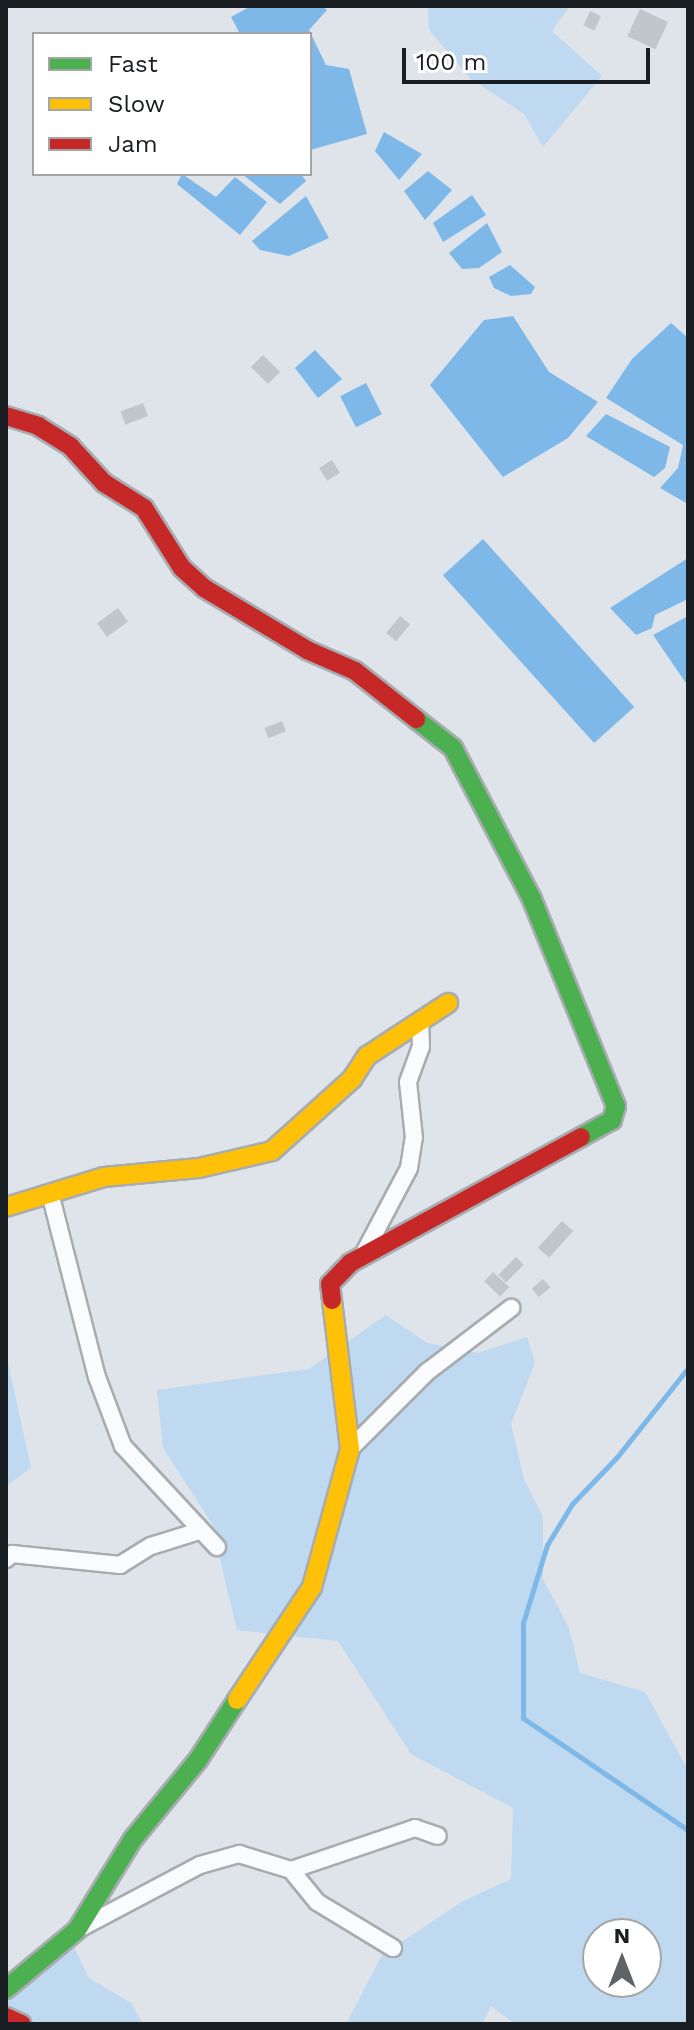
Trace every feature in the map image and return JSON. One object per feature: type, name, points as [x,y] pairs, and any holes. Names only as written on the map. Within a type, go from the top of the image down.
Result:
[{"type":"street","points":[[6,416],[38,426],[71,447],[104,483],[144,508],[182,568],[204,588],[307,650],[355,671],[437,732],[453,748],[563,967],[613,1092],[612,1120],[362,1256],[330,1284],[350,1449],[312,1587],[198,1760],[133,1839],[77,1930]]},
{"type":"street","points":[[6,1207],[104,1177],[199,1168],[272,1151],[352,1079],[367,1056],[448,1003]]},
{"type":"street","points":[[362,1256],[409,1168],[414,1138],[408,1082],[421,1047],[420,1021]]},
{"type":"street","points":[[50,1193],[97,1377],[123,1446],[217,1547]]},
{"type":"street","points":[[350,1449],[427,1372],[511,1308]]},
{"type":"street","points":[[6,1559],[12,1554],[120,1565],[151,1546],[199,1531]]},
{"type":"street","points":[[291,1870],[415,1828],[438,1836]]},
{"type":"street","points":[[6,1989],[77,1930],[200,1865],[239,1854],[291,1870],[317,1902],[393,1948]]},
{"type":"street","points":[[6,2017],[22,2024]]},
{"type":"shaded area","points":[[428,6],[570,6],[552,31],[602,76],[543,147],[524,114],[470,78],[429,30]]},
{"type":"shaded area","points":[[386,1315],[427,1343],[478,1353],[527,1337],[535,1363],[511,1424],[524,1479],[543,1517],[543,1579],[569,1628],[580,1673],[645,1692],[688,1770],[688,2024],[515,2024],[491,2006],[482,2024],[346,2024],[382,1955],[463,1901],[511,1879],[513,1808],[411,1754],[338,1641],[237,1630],[217,1547],[218,1533],[163,1448],[157,1390],[309,1369]]},
{"type":"shaded area","points":[[6,1353],[31,1468],[6,1486]]},
{"type":"shaded area","points":[[67,1933],[89,1978],[131,2003],[143,2024],[6,2024],[6,1974]]},
{"type":"water","points":[[251,6],[323,6],[327,10],[310,32],[239,32],[231,17]]},
{"type":"water","points":[[312,36],[326,65],[349,69],[367,134],[312,149]]},
{"type":"water","points":[[384,132],[422,154],[399,180],[375,151]]},
{"type":"water","points":[[428,171],[452,190],[425,220],[404,191]]},
{"type":"water","points":[[181,176],[185,176],[216,197],[235,177],[267,202],[240,235],[177,184]]},
{"type":"water","points":[[245,176],[302,176],[306,181],[280,204]]},
{"type":"water","points":[[472,195],[486,215],[443,242],[433,223]]},
{"type":"water","points":[[306,196],[329,238],[289,256],[260,250],[252,241]]},
{"type":"water","points":[[487,223],[502,252],[479,268],[462,269],[449,253]]},
{"type":"water","points":[[510,265],[535,287],[531,294],[511,296],[494,288],[489,277]]},
{"type":"water","points":[[513,316],[549,372],[598,402],[568,438],[503,477],[430,385],[484,320]]},
{"type":"water","points":[[671,323],[688,338],[688,504],[660,488],[678,468],[683,445],[606,398],[632,359]]},
{"type":"water","points":[[315,350],[342,379],[318,398],[295,368]]},
{"type":"water","points":[[366,383],[382,414],[356,427],[340,396]]},
{"type":"water","points":[[606,414],[670,447],[665,468],[654,477],[586,436]]},
{"type":"water","points":[[483,539],[634,707],[594,743],[443,575]]},
{"type":"water","points":[[688,558],[688,599],[655,615],[652,628],[636,635],[610,608]]},
{"type":"water","points":[[688,616],[688,686],[653,635]]},
{"type":"building","points":[[640,9],[668,22],[655,49],[627,36]]},
{"type":"building","points":[[590,11],[601,16],[594,30],[583,26]]},
{"type":"building","points":[[263,355],[280,372],[268,384],[251,367]]},
{"type":"building","points":[[143,403],[148,416],[126,425],[121,412]]},
{"type":"building","points":[[332,460],[340,473],[327,481],[319,468]]},
{"type":"building","points":[[118,608],[128,622],[107,637],[97,623]]},
{"type":"building","points":[[400,616],[410,624],[396,641],[386,633]]},
{"type":"building","points":[[282,721],[286,731],[269,738],[264,728]]},
{"type":"building","points":[[562,1221],[573,1231],[549,1258],[538,1248]]},
{"type":"building","points":[[516,1257],[524,1265],[506,1282],[498,1275]]},
{"type":"building","points":[[493,1272],[509,1287],[500,1297],[484,1282]]},
{"type":"building","points":[[543,1279],[550,1287],[539,1297],[532,1289]]},
{"type":"waterway","points":[[688,1368],[617,1457],[572,1504],[547,1545],[523,1623],[523,1718],[688,1830]]},
{"type":"traffic: fast","points":[[416,719],[453,748],[531,897],[616,1106],[612,1120],[581,1137]]},
{"type":"traffic: fast","points":[[6,1989],[77,1930],[133,1839],[198,1760],[237,1700]]},
{"type":"traffic: slow","points":[[6,1207],[104,1177],[199,1168],[272,1151],[352,1079],[367,1056],[448,1003]]},
{"type":"traffic: slow","points":[[237,1700],[312,1587],[350,1449],[332,1300]]},
{"type":"traffic: jam","points":[[6,416],[38,426],[71,447],[104,483],[144,508],[182,568],[204,588],[307,650],[355,671],[416,719]]},
{"type":"traffic: jam","points":[[332,1300],[330,1284],[350,1263],[581,1137]]},
{"type":"traffic: jam","points":[[6,2017],[22,2024]]}]
